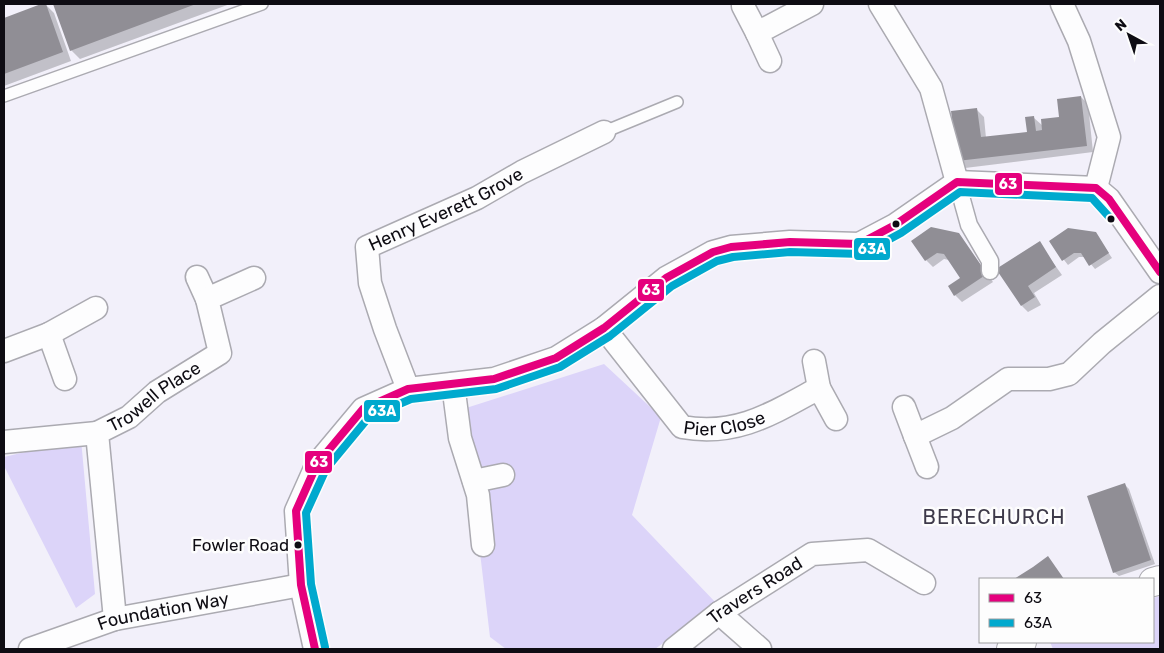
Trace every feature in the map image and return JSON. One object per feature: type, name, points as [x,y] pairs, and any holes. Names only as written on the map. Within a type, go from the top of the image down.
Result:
[{"type":"street","points":[[757,33],[812,4]]},
{"type":"street","points":[[880,4],[931,88],[969,225],[990,261],[990,271]]},
{"type":"street","points":[[1062,4],[1079,40],[1109,137],[1096,188]]},
{"type":"street","points":[[743,6],[770,60]]},
{"type":"street","name":"Henry Everett Grove","points":[[408,389],[370,283],[367,247],[477,198],[522,172],[604,132]]},
{"type":"street","points":[[315,649],[300,585],[296,511],[317,464],[363,409],[408,389],[494,379],[556,358],[604,328],[666,278],[713,252],[731,247],[790,242],[859,244],[895,225],[957,182],[1096,188],[1109,199],[1160,272]]},
{"type":"street","name":"Trowell Place","points":[[115,619],[97,434],[129,417],[157,392],[220,353],[207,299],[197,277]]},
{"type":"street","points":[[207,299],[254,278]]},
{"type":"street","points":[[915,436],[952,418],[1008,379],[1049,379],[1069,374],[1102,343],[1160,296]]},
{"type":"street","points":[[4,351],[49,334],[96,308]]},
{"type":"street","name":"Pier Close","points":[[604,328],[682,427],[700,430],[738,427],[764,418],[819,388]]},
{"type":"street","points":[[49,334],[65,379]]},
{"type":"street","points":[[814,361],[819,388],[836,419]]},
{"type":"street","points":[[453,384],[460,438],[478,494],[483,545]]},
{"type":"street","points":[[904,407],[927,468]]},
{"type":"street","points":[[4,442],[97,434]]},
{"type":"street","points":[[474,481],[503,475]]},
{"type":"street","name":"Travers Road","points":[[674,649],[719,613],[812,554],[868,550],[924,583]]},
{"type":"street","name":"Foundation Way","points":[[30,649],[115,619],[300,585]]},
{"type":"street","points":[[719,613],[760,649]]},
{"type":"lane","points":[[4,96],[262,4]]},
{"type":"lane","points":[[604,132],[677,102]]},
{"type":"shaded area","points":[[604,364],[661,417],[632,515],[717,604],[655,649],[506,649],[490,637],[463,409]]},
{"type":"shaded area","points":[[81,439],[95,594],[76,608],[4,466],[4,457]]},
{"type":"shaded area","points":[[1160,596],[1160,649],[1053,649],[1050,643],[1154,643],[1154,598]]},
{"type":"building","points":[[41,4],[46,4],[63,52],[4,74],[4,18]]},
{"type":"building","points":[[53,4],[196,4],[70,51]]},
{"type":"building","points":[[1081,96],[1087,146],[957,161],[951,111],[977,108],[981,137],[1027,132],[1025,117],[1034,116],[1036,131],[1042,130],[1041,119],[1059,117],[1057,99]]},
{"type":"building","points":[[931,227],[959,233],[987,274],[954,296],[948,286],[960,278],[944,254],[937,253],[925,261],[911,241]]},
{"type":"building","points":[[1068,228],[1096,232],[1109,253],[1089,266],[1081,253],[1074,253],[1062,261],[1049,241]]},
{"type":"building","points":[[1040,241],[1056,267],[1028,286],[1035,297],[1021,306],[996,269]]},
{"type":"building","points":[[1125,483],[1151,560],[1113,573],[1087,496]]},
{"type":"building","points":[[1048,556],[1063,578],[1016,578]]},
{"type":"transit line","name":"63","points":[[315,649],[301,585],[296,511],[317,464],[363,409],[408,389],[494,379],[556,358],[604,328],[666,278],[713,252],[731,247],[790,242],[859,244],[895,225],[957,182],[1096,188],[1109,199],[1160,272]]},
{"type":"transit line","name":"63A","points":[[325,647],[311,584],[306,513],[326,469],[369,417],[411,399],[496,389],[560,367],[610,336],[672,286],[717,261],[733,257],[790,252],[862,254],[901,233],[960,192],[1092,198],[1111,219]]},
{"type":"place","name":"Fowler Road","points":[[298,545]]},
{"type":"district","name":"BERECHURCH","points":[[994,517]]}]
